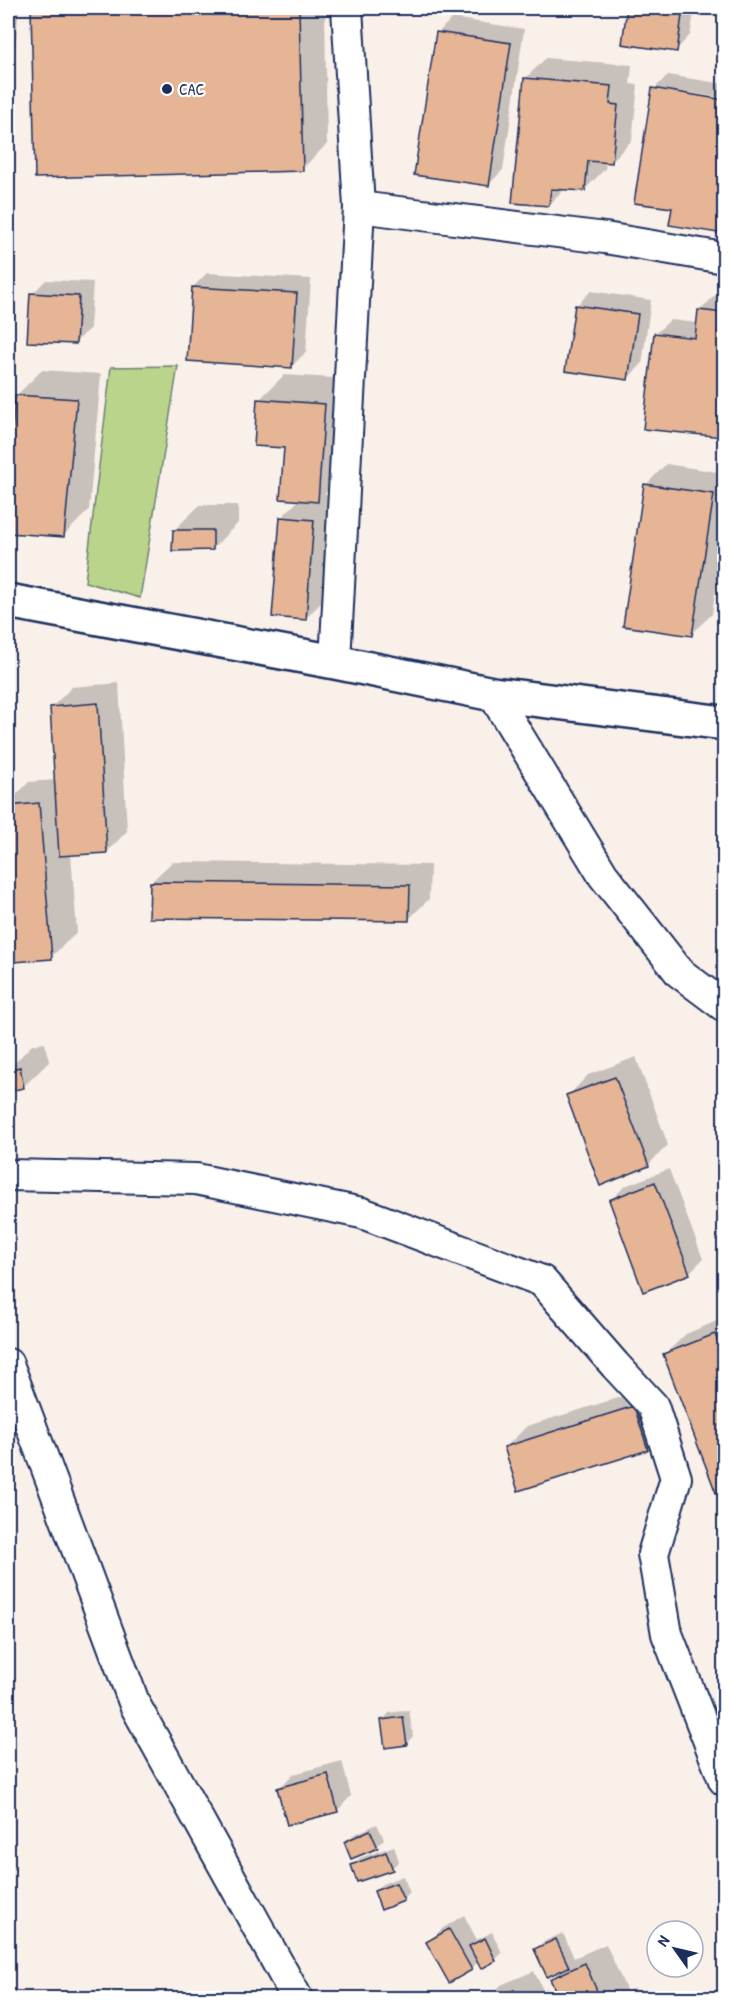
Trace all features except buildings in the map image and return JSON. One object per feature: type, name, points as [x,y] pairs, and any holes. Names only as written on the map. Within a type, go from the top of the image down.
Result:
[{"type":"main road","points":[[8,601],[493,694],[724,723]]},
{"type":"street","points":[[335,662],[358,207],[347,8]]},
{"type":"street","points":[[358,207],[605,238],[724,258]]},
{"type":"street","points":[[493,694],[603,876],[680,973],[724,1006]]},
{"type":"street","points":[[8,1175],[196,1179],[362,1213],[542,1281],[653,1406],[676,1478],[653,1554],[667,1634],[724,1780]]},
{"type":"street","points":[[8,1364],[135,1705],[297,1998]]},
{"type":"green space","points":[[178,366],[140,598],[85,582],[111,367]]},
{"type":"place","name":"CAC","points":[[167,89]]}]
